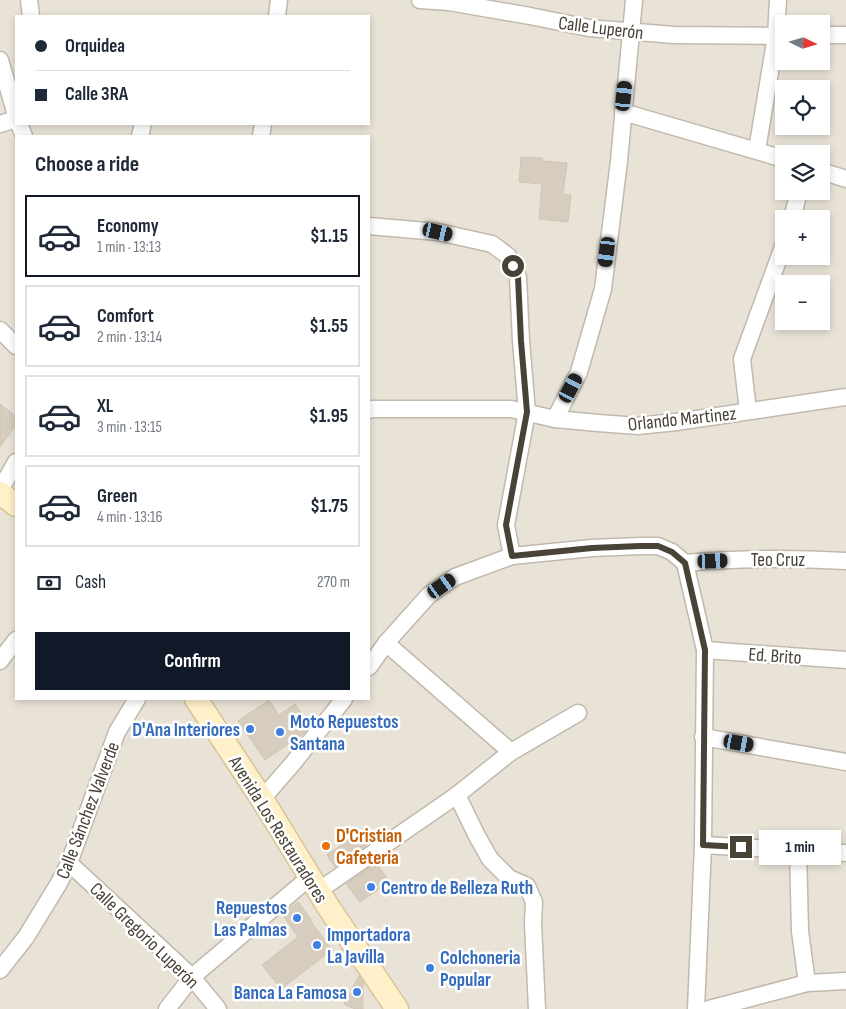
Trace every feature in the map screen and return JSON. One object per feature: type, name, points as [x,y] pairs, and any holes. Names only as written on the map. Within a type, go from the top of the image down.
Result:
[{"type":"street","points":[[29,0],[31,15]]},
{"type":"street","points":[[277,15],[279,0]]},
{"type":"street","name":"Calle Luperón","points":[[420,0],[532,8],[589,28],[674,36],[775,36]]},
{"type":"street","points":[[554,419],[579,372],[602,288],[619,161],[634,0]]},
{"type":"street","points":[[778,0],[779,15]]},
{"type":"street","points":[[830,36],[846,35]]},
{"type":"street","points":[[0,60],[15,112]]},
{"type":"street","points":[[757,150],[775,61]]},
{"type":"street","points":[[623,112],[775,156]]},
{"type":"street","points":[[0,124],[15,119]]},
{"type":"street","points":[[830,174],[846,179]]},
{"type":"street","points":[[370,226],[438,232],[492,244],[508,256],[518,277],[527,412],[506,525],[512,556]]},
{"type":"street","points":[[748,411],[742,359],[776,265]]},
{"type":"street","points":[[0,330],[15,345]]},
{"type":"street","name":"Orlando Martinez","points":[[370,408],[497,408],[527,412],[554,419],[638,426],[846,397]]},
{"type":"street","points":[[15,464],[0,492],[15,504]]},
{"type":"street","points":[[370,666],[386,644],[429,595],[455,576],[512,556],[592,548],[658,546],[672,552],[685,563],[705,650],[703,845],[696,1009]]},
{"type":"street","name":"Teo Cruz","points":[[685,563],[792,558],[846,560]]},
{"type":"street","points":[[0,661],[15,641]]},
{"type":"street","points":[[386,644],[510,752]]},
{"type":"street","name":"Ed. Brito","points":[[705,650],[846,660]]},
{"type":"street","name":"Calle Sánchez Valverde","points":[[0,970],[26,937],[59,883],[69,863],[117,732],[136,700]]},
{"type":"street","name":"Avenida Los Restauradores","points":[[197,700],[262,799],[314,884],[397,1009]]},
{"type":"street","points":[[262,799],[343,700]]},
{"type":"street","points":[[167,1009],[192,977],[314,884],[457,795],[510,752],[578,713]]},
{"type":"street","points":[[703,737],[846,762]]},
{"type":"street","points":[[457,795],[490,859],[510,878],[526,886],[534,902],[537,1009]]},
{"type":"street","points":[[703,845],[846,853]]},
{"type":"street","points":[[798,850],[800,931],[807,983]]},
{"type":"street","name":"Calle Gregorio Luperón","points":[[69,863],[192,977],[218,1009]]},
{"type":"street","points":[[709,1009],[807,983],[846,981]]},
{"type":"shaded area","points":[[0,0],[846,0],[846,1009],[0,1009]]},
{"type":"building","points":[[521,157],[542,158],[542,161],[567,163],[563,194],[571,195],[568,222],[539,219],[542,184],[519,182]]},
{"type":"building","points":[[0,404],[15,415],[15,426],[0,447]]},
{"type":"building","name":"Moto Repuestos Santana","points":[[269,700],[279,715],[295,704],[310,726],[304,733],[265,760],[238,721]]},
{"type":"building","points":[[360,832],[368,844],[335,867],[327,855]]},
{"type":"building","points":[[376,863],[390,882],[360,902],[346,884]]},
{"type":"building","points":[[298,902],[332,950],[281,989],[262,965],[298,937],[282,914]]},
{"type":"building","name":"Banca La Famosa","points":[[359,976],[363,981],[363,1009],[355,1009],[344,1004]]},
{"type":"place","name":"D'Ana Interiores","points":[[250,729]]},
{"type":"place","name":"Moto Repuestos Santana","points":[[280,732]]},
{"type":"place","name":"D'Cristian Cafeteria","points":[[326,846]]},
{"type":"place","name":"Centro de Belleza Ruth","points":[[371,887]]},
{"type":"place","name":"Repuestos Las Palmas","points":[[297,918]]},
{"type":"place","name":"Importadora La Javilla","points":[[317,945]]},
{"type":"place","name":"Colchoneria Popular","points":[[430,968]]},
{"type":"place","name":"Banca La Famosa","points":[[357,992]]},
{"type":"route","points":[[513,266],[518,277],[527,412],[506,525],[512,556],[592,548],[658,546],[672,552],[685,563],[705,650],[703,845],[741,847]]}]
